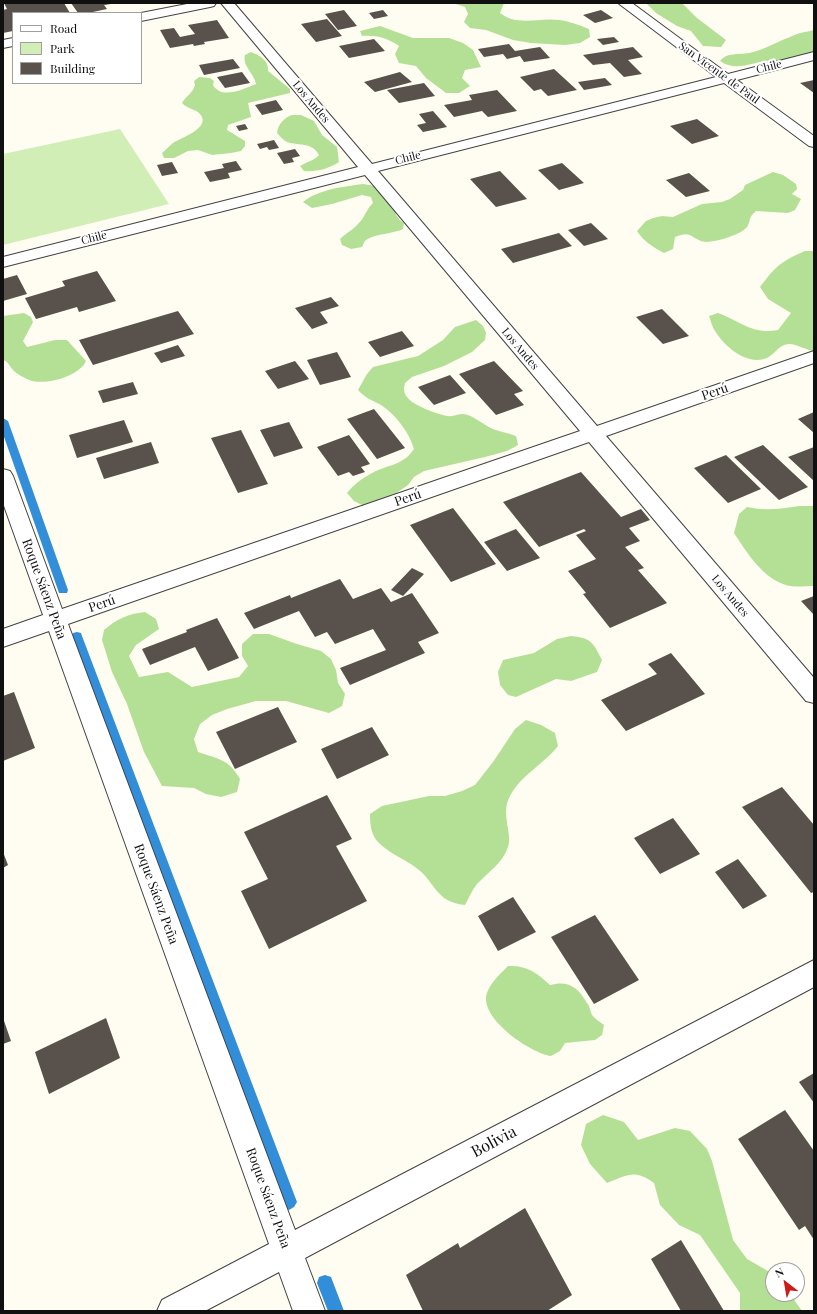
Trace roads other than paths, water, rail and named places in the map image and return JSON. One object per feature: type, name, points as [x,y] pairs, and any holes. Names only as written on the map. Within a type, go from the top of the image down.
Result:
[{"type":"street","points":[[142,17],[210,3]]},
{"type":"street","name":"Los Andes","points":[[227,3],[814,694]]},
{"type":"street","name":"San Vicente de Paul","points":[[624,3],[814,143]]},
{"type":"street","name":"Chile","points":[[3,262],[367,168],[814,56]]},
{"type":"street","name":"Perú","points":[[3,638],[814,357]]},
{"type":"street","name":"Roque Sáenz Peña","points":[[3,476],[309,1311]]},
{"type":"street","name":"Bolivia","points":[[173,1311],[814,973]]},
{"type":"waterway","points":[[3,421],[63,590]]},
{"type":"waterway","points":[[77,636],[289,1202]]},
{"type":"waterway","points":[[325,1283],[336,1311]]}]
